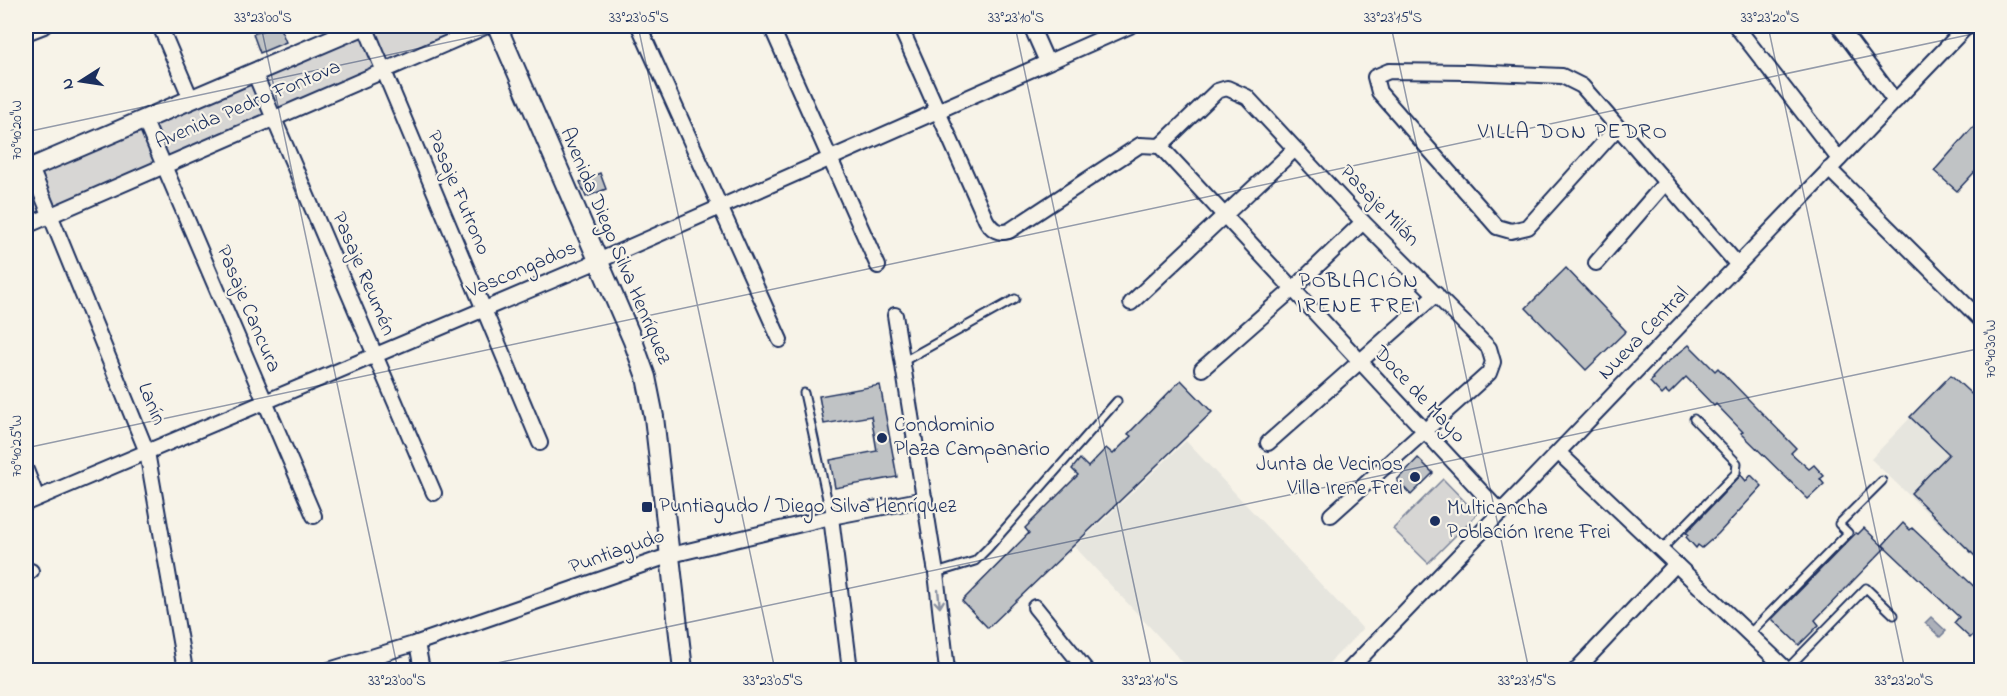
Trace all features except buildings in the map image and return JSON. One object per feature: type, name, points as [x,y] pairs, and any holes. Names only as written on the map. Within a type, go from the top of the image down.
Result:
[{"type":"main road","name":"Avenida Pedro Fontova","points":[[28,169],[364,26]]},
{"type":"main road","name":"Avenida Diego Silva Henríquez","points":[[497,26],[633,341],[646,377],[654,417],[683,670]]},
{"type":"street","points":[[26,33],[44,26]]},
{"type":"street","points":[[160,26],[191,99]]},
{"type":"street","name":"Pasaje Futrono","points":[[364,26],[540,443]]},
{"type":"street","name":"Avenida Pedro Fontova","points":[[26,226],[488,26]]},
{"type":"street","points":[[639,26],[780,340]]},
{"type":"street","points":[[771,26],[878,266]]},
{"type":"street","points":[[900,26],[990,226],[998,232],[1009,231],[1140,145],[1160,146]]},
{"type":"street","points":[[1031,26],[1047,62]]},
{"type":"street","name":"Vascongados","points":[[31,501],[598,261],[1130,26]]},
{"type":"street","points":[[1736,26],[1834,164],[1982,321]]},
{"type":"street","points":[[1839,26],[1895,101]]},
{"type":"street","name":"Nueva Central","points":[[1349,670],[1967,26]]},
{"type":"street","points":[[1618,127],[1528,227],[1511,231],[1497,227],[1379,92],[1375,77],[1389,71],[1562,76],[1582,86],[1618,127],[1666,182],[1738,265]]},
{"type":"street","name":"Pasaje Reumén","points":[[254,72],[434,493]]},
{"type":"street","name":"Pasaje Milán","points":[[1160,146],[1217,91],[1227,88],[1247,97],[1364,222],[1489,348],[1493,362],[1490,373],[1425,431]]},
{"type":"street","name":"Pasaje Cancura","points":[[144,119],[314,516]]},
{"type":"street","name":"Doce de Mayo","points":[[1160,146],[1501,513]]},
{"type":"street","points":[[1131,303],[1295,149]]},
{"type":"street","name":"Lanín","points":[[28,169],[51,215],[147,452],[185,670]]},
{"type":"street","points":[[1596,263],[1666,182]]},
{"type":"street","points":[[1202,369],[1293,290],[1364,222]]},
{"type":"street","points":[[1268,444],[1436,294]]},
{"type":"street","points":[[895,315],[936,573],[947,670]]},
{"type":"street","points":[[1331,515],[1425,431]]},
{"type":"street","points":[[1559,453],[1787,670]]},
{"type":"street","points":[[26,470],[31,501]]},
{"type":"street","name":"Puntiagudo","points":[[329,670],[417,643],[671,555],[831,517],[925,500]]},
{"type":"street","points":[[831,517],[850,670]]},
{"type":"street","points":[[1576,670],[1676,564]]},
{"type":"street","points":[[1035,607],[1086,670]]},
{"type":"street","points":[[417,643],[422,670]]},
{"type":"lane","points":[[902,362],[1016,299]]},
{"type":"lane","points":[[804,393],[831,517]]},
{"type":"lane","points":[[936,573],[975,561],[1117,401]]},
{"type":"lane","points":[[1661,550],[1736,473],[1737,463],[1694,419]]},
{"type":"lane","points":[[1749,634],[1848,533],[1839,524],[1882,481]]},
{"type":"lane","points":[[1787,670],[1866,588],[1894,615]]},
{"type":"shaded area","points":[[380,26],[480,26],[26,223],[26,180]]},
{"type":"shaded area","points":[[1951,375],[1981,404],[1981,564],[1871,459]]},
{"type":"shaded area","points":[[1186,441],[1363,629],[1322,670],[1190,670],[1075,547]]},
{"type":"shaded area","name":"Multicancha Población Irene Frei","points":[[1443,479],[1477,514],[1428,563],[1393,529]]},
{"type":"shaded area","points":[[1931,617],[1946,631],[1940,637],[1925,623]]},
{"type":"place","name":"Condominio Plaza Campanario","points":[[882,438]]},
{"type":"place","name":"Junta de Vecinos Villa Irene Frei","points":[[1415,477]]},
{"type":"place","name":"Puntiagudo / Diego Silva Henríquez","points":[[647,507]]},
{"type":"place","name":"Multicancha Población Irene Frei","points":[[1435,521]]},
{"type":"district","name":"VILLA DON PEDRO","points":[[1573,133]]},
{"type":"district","name":"POBLACIÓN IRENE FREI","points":[[1359,294]]}]
